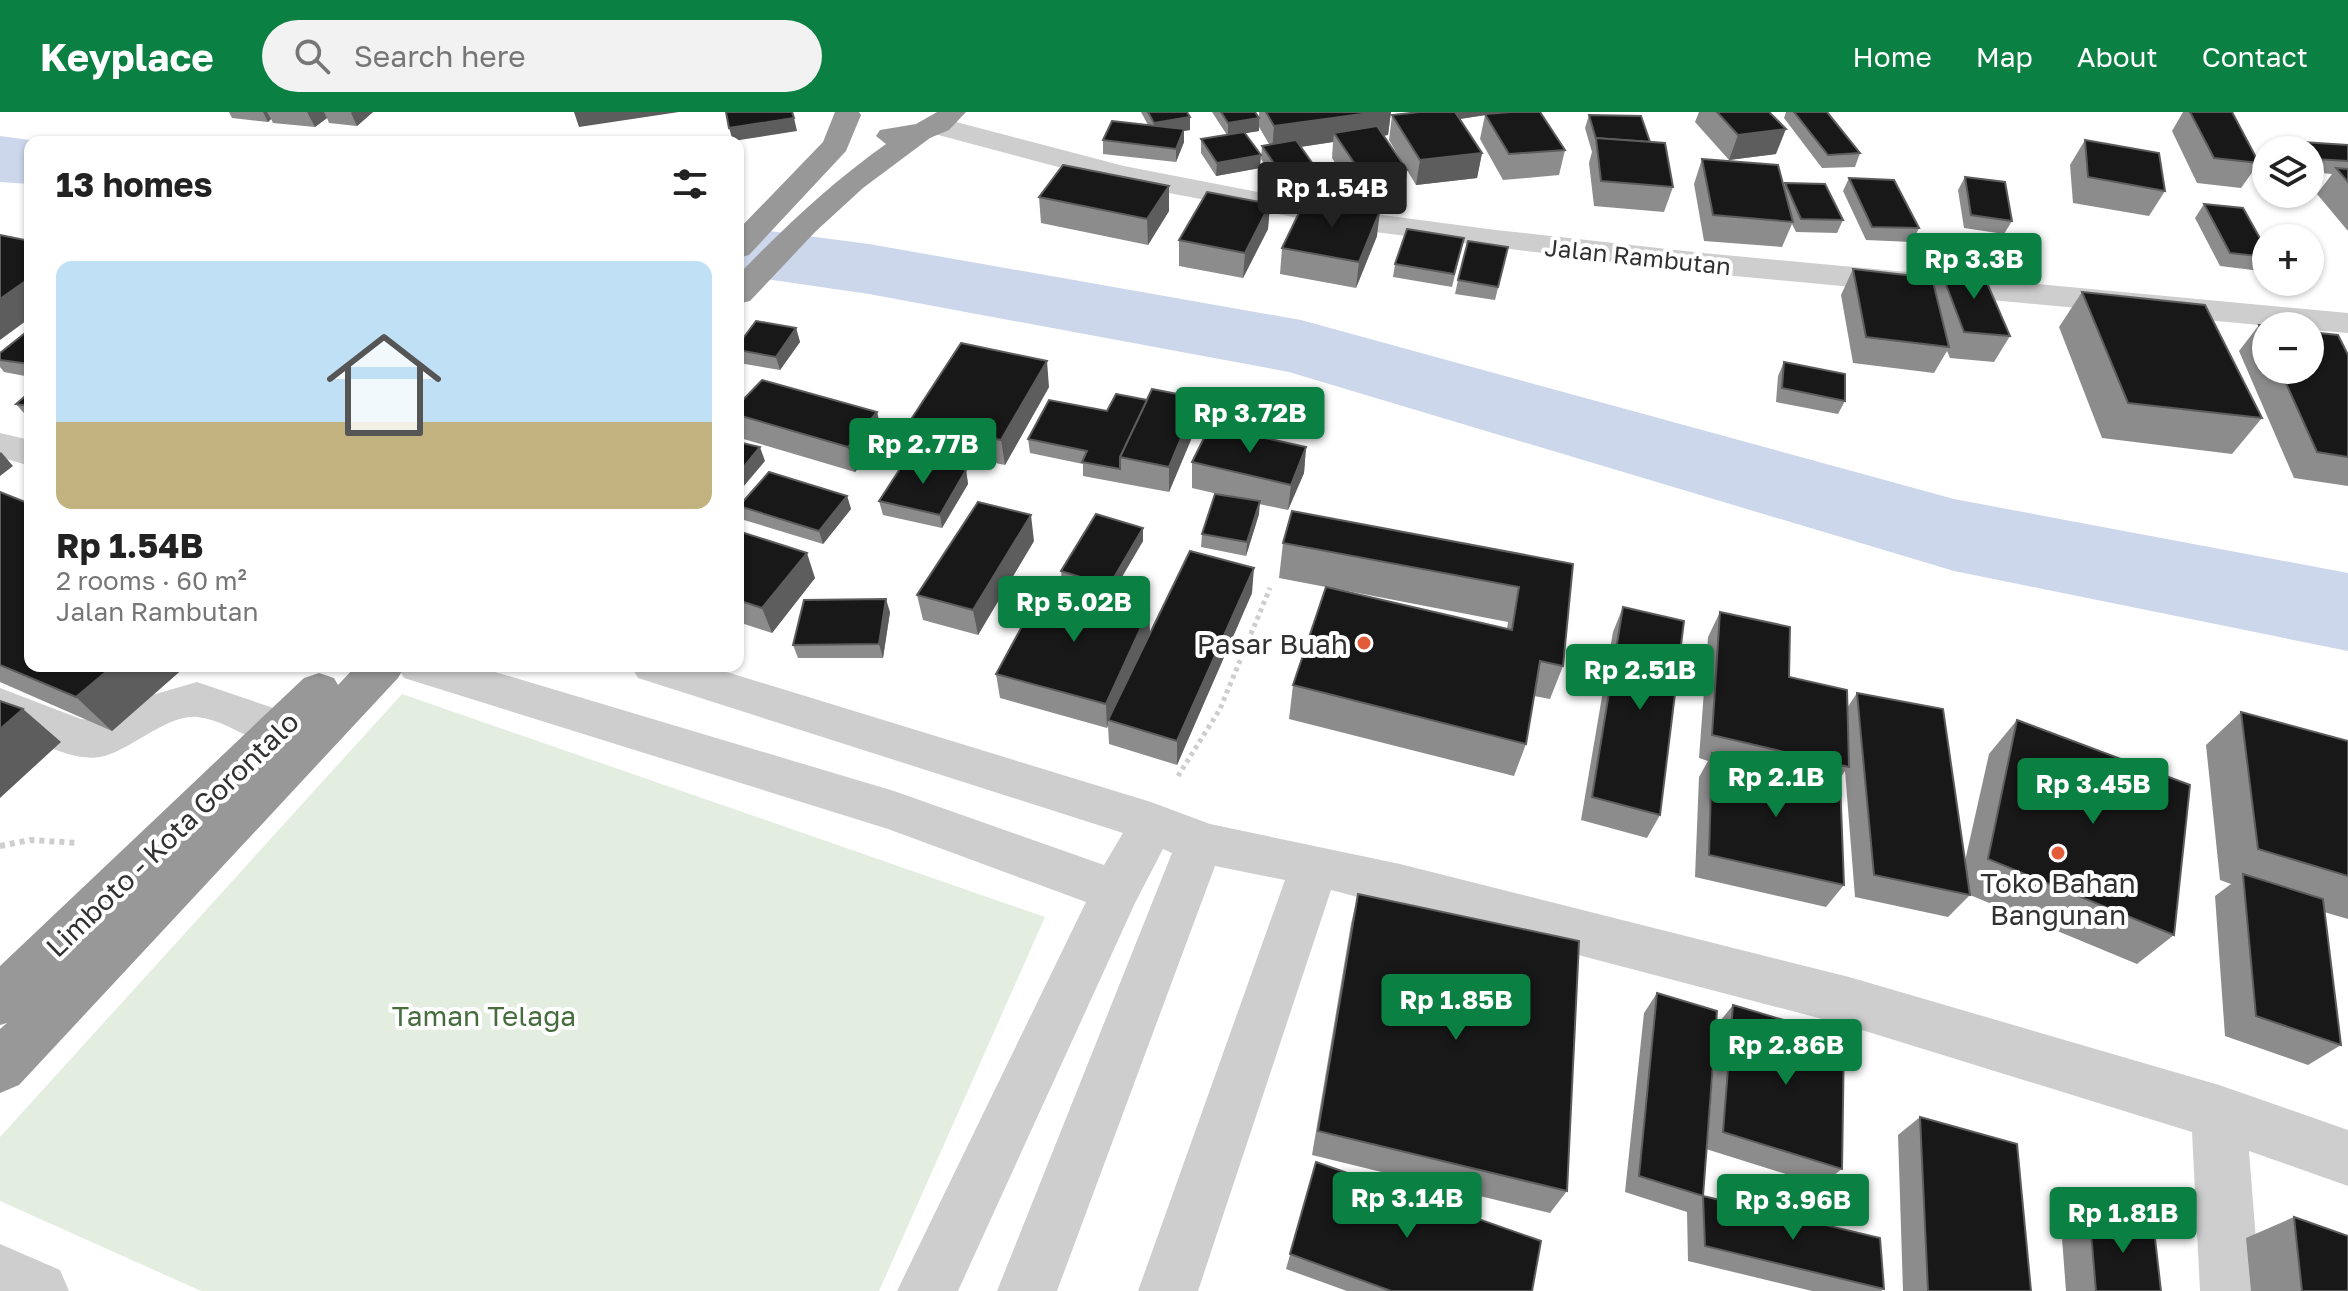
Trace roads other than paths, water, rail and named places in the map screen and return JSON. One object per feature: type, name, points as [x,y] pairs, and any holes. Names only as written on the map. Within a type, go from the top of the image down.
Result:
[{"type":"highway","points":[[847,114],[851,123],[873,134],[936,124]]},
{"type":"highway","points":[[744,242],[836,145],[847,114]]},
{"type":"highway","points":[[744,288],[804,225],[852,182],[936,124]]},
{"type":"highway","name":"Limboto - Kota Gorontalo","points":[[0,1001],[337,672]]},
{"type":"highway","points":[[0,1067],[377,672]]},
{"type":"street","name":"Jalan Rambutan","points":[[936,124],[1122,175],[1367,222],[1719,265],[2348,323]]},
{"type":"street","points":[[0,445],[24,451]]},
{"type":"street","points":[[439,672],[894,811],[1116,891]]},
{"type":"street","points":[[672,672],[1168,829],[1704,961],[2013,1047],[2219,1112],[2348,1158]]},
{"type":"street","points":[[0,705],[77,737],[98,739],[116,733],[151,712],[197,699],[281,729]]},
{"type":"street","points":[[927,1291],[1116,891],[1168,829]]},
{"type":"street","points":[[1027,1291],[1168,829]]},
{"type":"street","points":[[1168,1291],[1315,865]]},
{"type":"street","points":[[2219,1112],[2230,1291]]},
{"type":"street","points":[[0,1274],[39,1291]]},
{"type":"waterway","points":[[0,159],[24,161]]},
{"type":"waterway","points":[[744,252],[869,269],[1301,347],[1954,535],[2348,612]]},
{"type":"place","name":"Pasar Buah","points":[[1364,643]]},
{"type":"place","name":"Toko Bahan Bangunan","points":[[2058,853]]},
{"type":"park label","name":"Taman Telaga","points":[[484,1015]]}]
